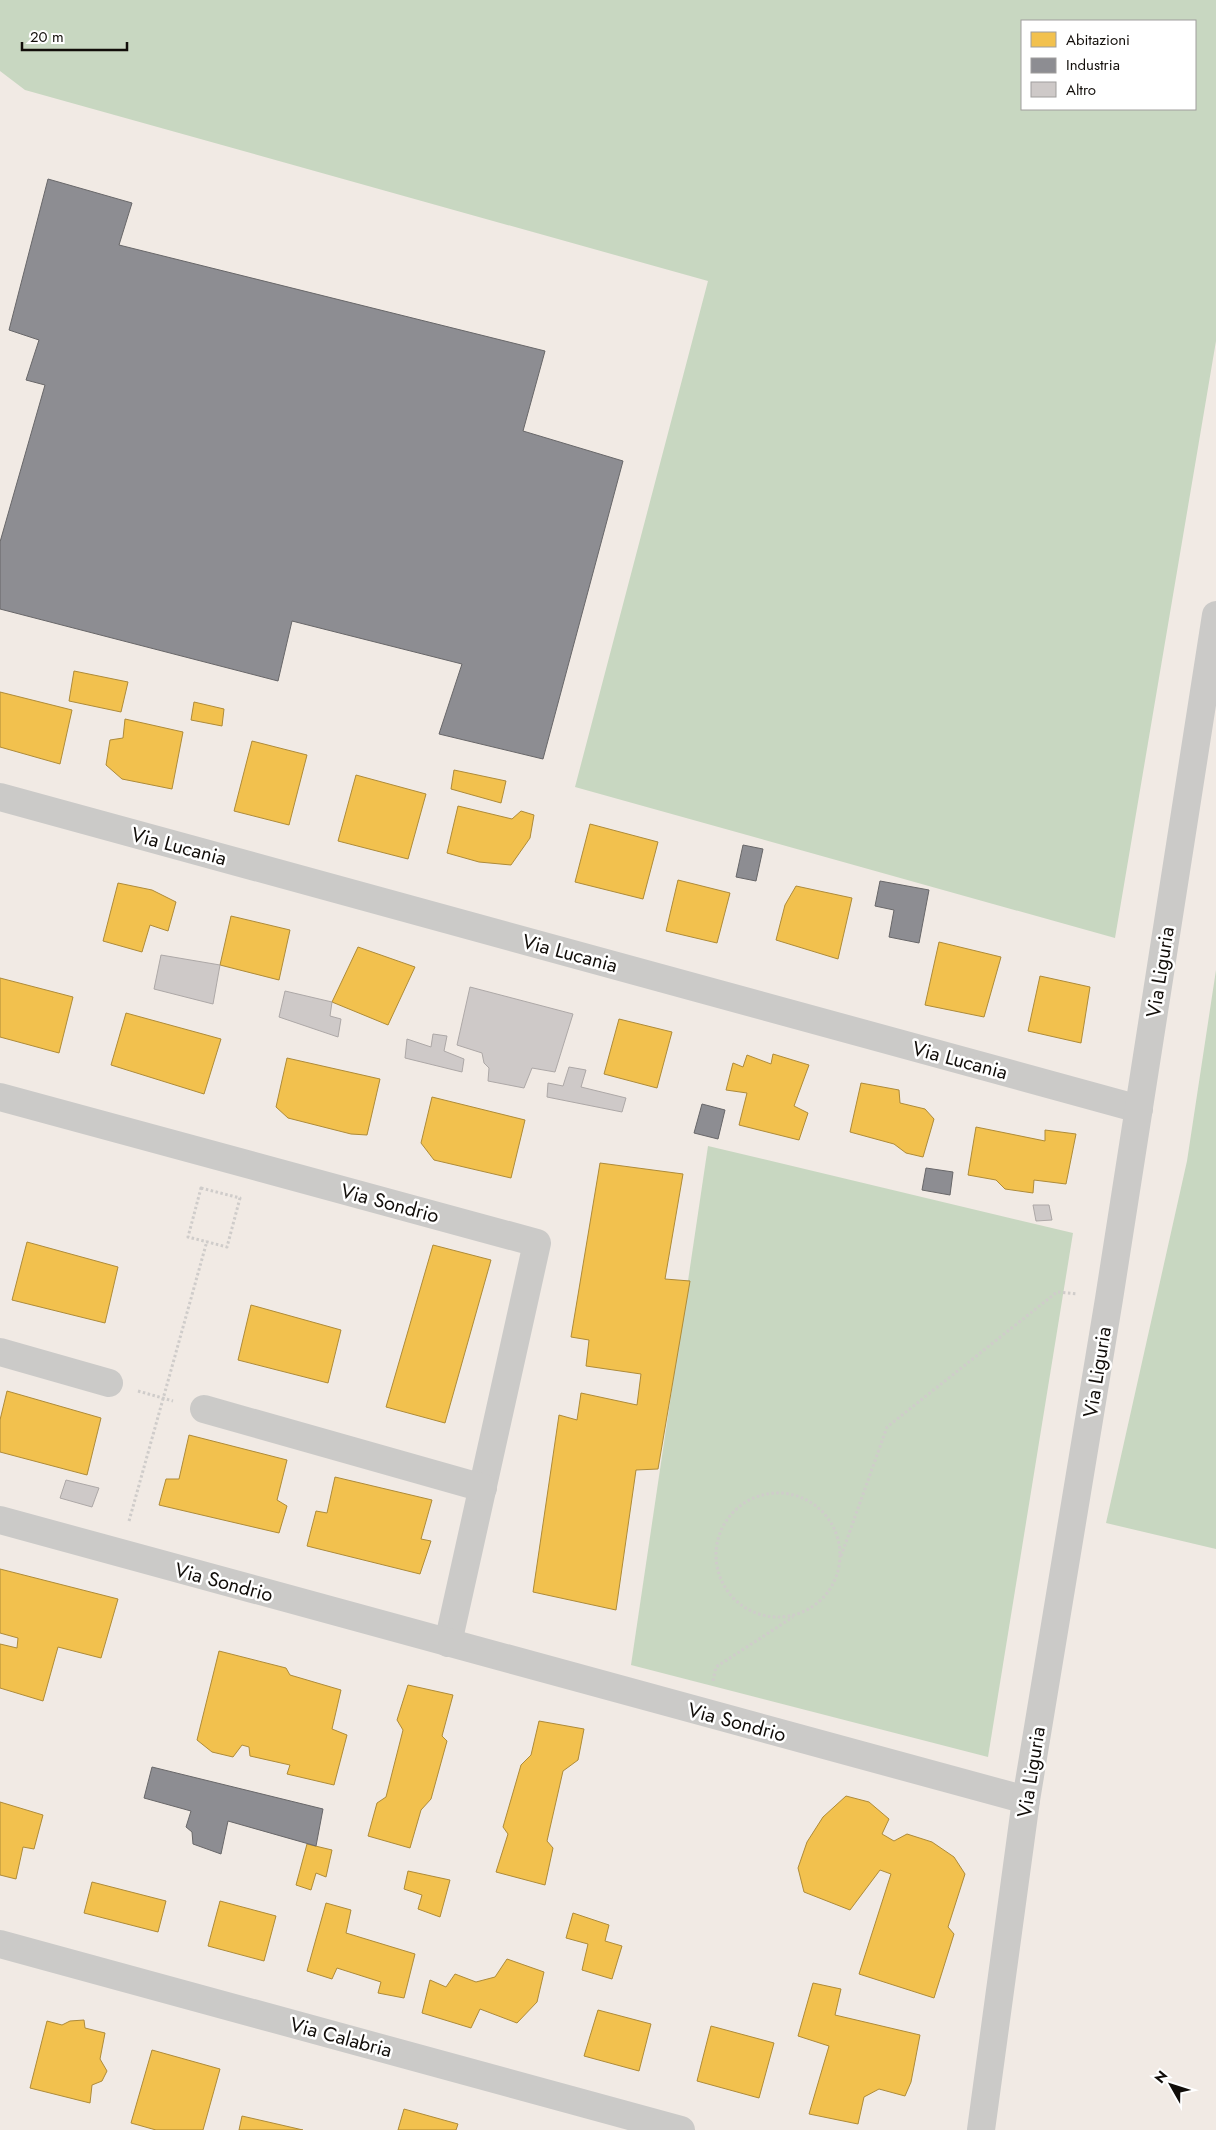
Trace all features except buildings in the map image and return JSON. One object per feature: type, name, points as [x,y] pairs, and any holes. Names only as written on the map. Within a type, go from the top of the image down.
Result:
[{"type":"street","name":"Via Liguria","points":[[981,2130],[1026,1800],[1109,1299],[1216,615]]},
{"type":"street","name":"Via Lucania","points":[[0,797],[1139,1110]]},
{"type":"street","name":"Via Sondrio","points":[[0,1097],[537,1243],[448,1643]]},
{"type":"street","points":[[0,1352],[109,1383]]},
{"type":"street","points":[[204,1409],[483,1488]]},
{"type":"street","name":"Via Sondrio","points":[[0,1520],[1026,1800]]},
{"type":"street","name":"Via Calabria","points":[[0,1944],[681,2130]]},
{"type":"path","points":[[202,1188],[240,1198],[227,1246],[207,1242],[188,1236],[202,1188]]},
{"type":"path","points":[[120,1553],[207,1242]]},
{"type":"path","points":[[704,1712],[716,1667],[796,1615],[813,1607],[828,1594],[837,1576],[841,1556],[888,1427],[1058,1292],[1109,1299]]},
{"type":"path","points":[[109,1383],[204,1409]]},
{"type":"path","points":[[796,1615],[776,1618],[756,1614],[739,1604],[726,1590],[717,1570],[715,1548],[722,1528],[734,1510],[752,1497],[773,1492],[795,1494],[815,1504],[830,1518],[838,1536],[841,1556]]},
{"type":"green space","points":[[0,0],[1216,0],[1216,341],[1115,938],[575,787],[708,281],[25,90],[0,71]]},
{"type":"green space","points":[[1216,970],[1216,1549],[1106,1523],[1187,1161]]},
{"type":"green space","points":[[708,1146],[1073,1233],[988,1757],[631,1665]]}]
